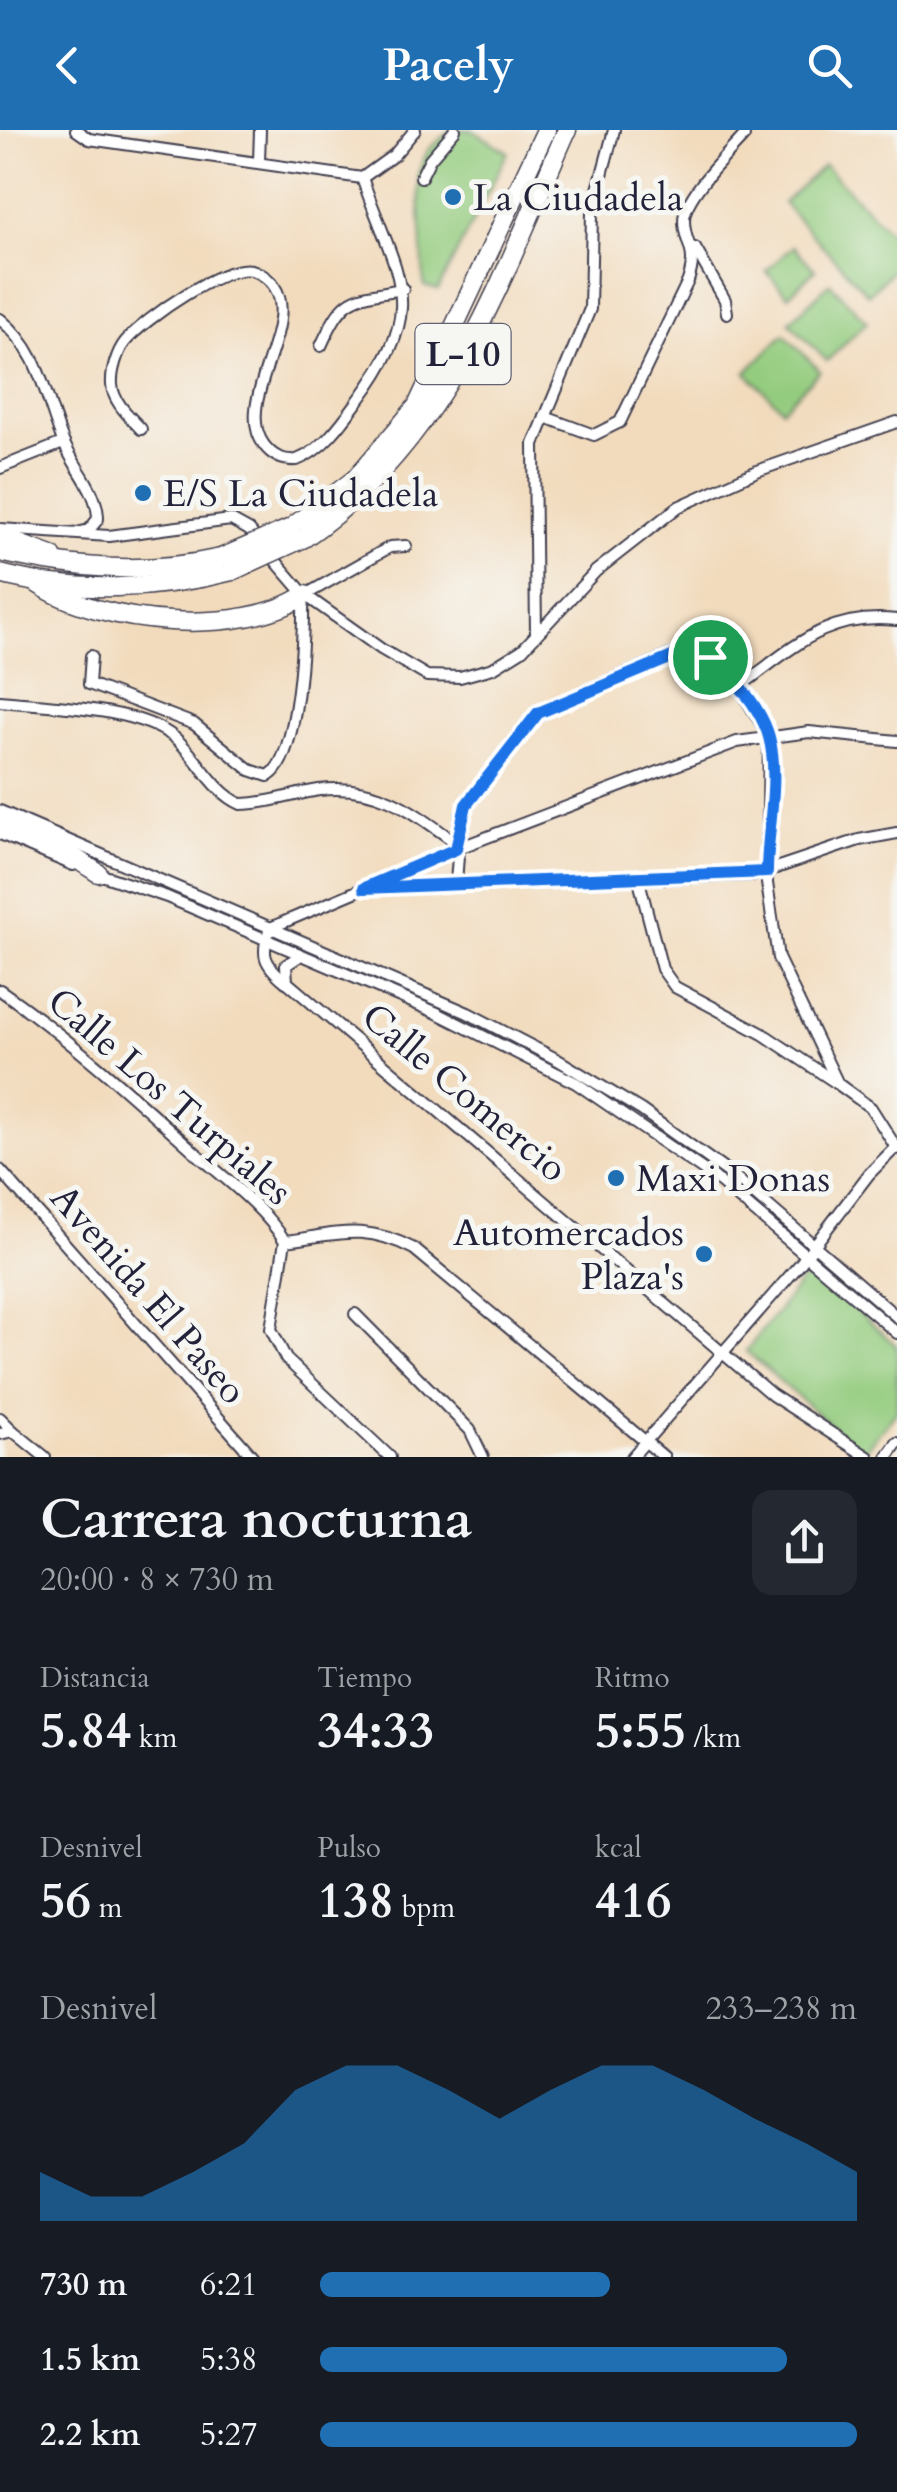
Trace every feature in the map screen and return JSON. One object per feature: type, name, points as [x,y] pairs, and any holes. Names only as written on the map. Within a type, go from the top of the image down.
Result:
[{"type":"highway","name":"L-10","points":[[2,540],[45,551],[64,564],[118,571],[172,569],[242,552],[297,533],[355,479],[417,406],[546,130]]},
{"type":"highway","name":"L-10","points":[[0,574],[46,589],[157,587],[232,571],[372,486],[422,426],[472,337],[567,130]]},
{"type":"highway","points":[[0,584],[113,596],[157,587]]},
{"type":"highway","points":[[46,589],[109,614],[196,620],[280,609],[304,596]]},
{"type":"highway","points":[[0,824],[72,856],[98,873]]},
{"type":"street","points":[[76,130],[90,139],[362,178],[394,155],[414,130]]},
{"type":"street","points":[[259,161],[260,130]]},
{"type":"street","points":[[421,176],[456,130]]},
{"type":"street","points":[[536,636],[532,463],[545,417],[590,309],[592,212],[614,130]]},
{"type":"street","points":[[727,313],[684,224],[689,200],[744,136]]},
{"type":"street","points":[[141,429],[118,402],[112,386],[124,342],[219,275],[248,268],[262,274],[276,289],[280,308],[278,335],[256,400],[257,435],[278,457],[297,460],[346,418],[395,347],[403,290],[362,178]]},
{"type":"street","points":[[545,417],[594,435],[612,429],[688,282],[692,242]]},
{"type":"street","points":[[688,282],[714,280]]},
{"type":"street","points":[[321,346],[346,302],[356,296],[403,290]]},
{"type":"street","points":[[0,318],[15,331],[39,365],[64,443],[95,498],[98,513],[89,530],[74,534]]},
{"type":"street","points":[[2,540],[74,534],[110,536],[231,520],[248,530],[304,596],[428,676],[460,677],[492,668],[536,636],[596,571],[678,507],[758,471],[897,422]]},
{"type":"street","points":[[0,468],[64,443]]},
{"type":"street","points":[[304,596],[390,546],[406,546]]},
{"type":"street","points":[[91,656],[89,684],[194,724],[250,770],[268,776],[282,762],[292,730],[304,596]]},
{"type":"street","points":[[739,687],[809,636],[837,622],[872,617],[897,620]]},
{"type":"street","points":[[456,883],[455,845],[466,805],[538,713],[684,652],[710,657],[739,687],[769,736],[767,872],[778,958],[838,1084]]},
{"type":"street","points":[[0,701],[86,710],[159,728],[187,749],[224,793],[241,804],[319,790],[370,791],[408,807],[455,845]]},
{"type":"street","points":[[287,982],[264,961],[270,928],[455,845],[738,742],[809,732],[897,741]]},
{"type":"street","points":[[0,811],[468,1013],[598,1084],[736,1178],[897,1333]]},
{"type":"street","points":[[364,888],[767,872],[859,840],[897,832]]},
{"type":"street","points":[[0,834],[266,940],[471,1028],[576,1083],[712,1176],[897,1317]]},
{"type":"street","points":[[632,1457],[726,1352],[869,1174],[897,1148],[872,1108],[763,1034],[675,987],[662,969],[638,877]]},
{"type":"street","points":[[287,982],[286,965],[301,955]]},
{"type":"street","name":"Calle Comercio","points":[[287,982],[772,1395],[868,1457]]},
{"type":"street","name":"Calle Los Turpiales","points":[[0,990],[105,1072],[259,1209],[285,1241],[360,1230],[386,1235],[414,1248],[664,1457]]},
{"type":"street","name":"Avenida El Paseo","points":[[0,1170],[253,1457]]},
{"type":"street","points":[[285,1241],[271,1329],[276,1344],[286,1359],[390,1457]]},
{"type":"street","points":[[355,1314],[470,1430],[483,1457]]},
{"type":"street","points":[[0,1418],[45,1457]]},
{"type":"street","points":[[0,1434],[13,1432]]},
{"type":"street","points":[[887,1457],[897,1443]]},
{"type":"green space","name":"La Ciudadela","points":[[451,130],[472,130],[508,152],[438,290],[424,286],[418,173],[428,150]]},
{"type":"green space","points":[[824,165],[897,240],[897,266],[868,295],[783,203]]},
{"type":"green space","points":[[793,246],[815,270],[788,296],[766,271]]},
{"type":"green space","points":[[830,283],[867,322],[827,361],[789,322]]},
{"type":"green space","points":[[784,334],[820,371],[782,409],[746,372]]},
{"type":"green space","points":[[810,1270],[897,1346],[897,1411],[862,1453],[746,1351]]},
{"type":"place","name":"La Ciudadela","points":[[453,197]]},
{"type":"place","name":"E/S La Ciudadela","points":[[143,493]]},
{"type":"place","name":"Maxi Donas","points":[[616,1178]]},
{"type":"place","name":"Automercados Plaza's","points":[[704,1254]]},
{"type":"route","points":[[684,652],[710,657],[739,687],[769,736],[767,872],[364,888],[456,849],[466,805],[538,713],[670,655],[684,652]]}]
